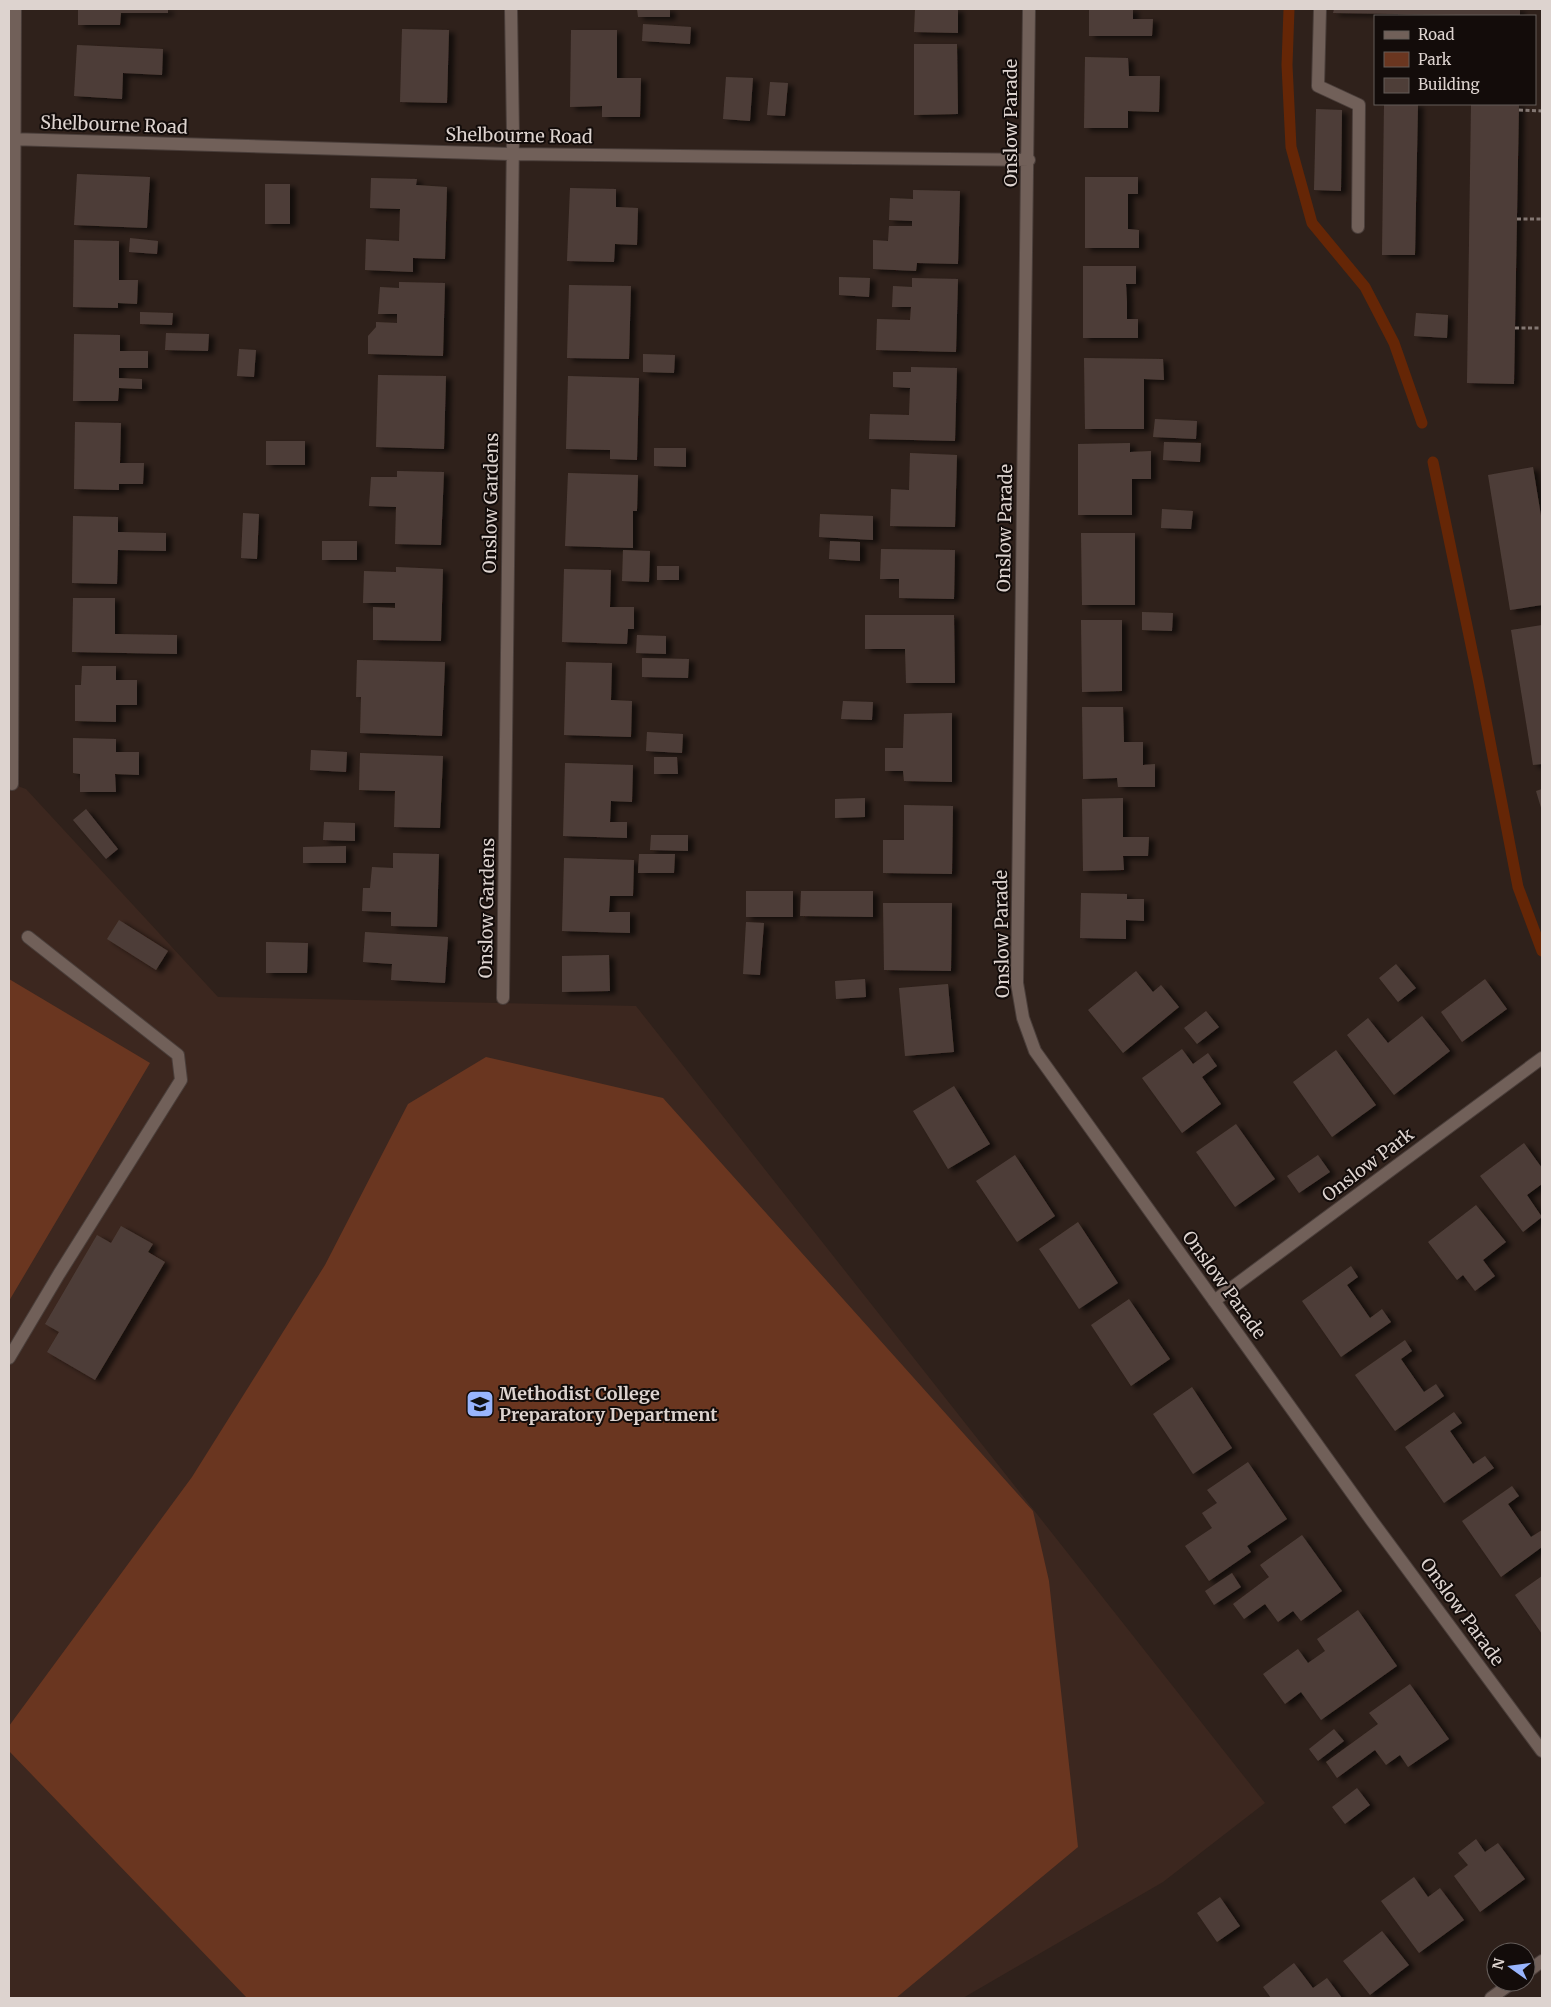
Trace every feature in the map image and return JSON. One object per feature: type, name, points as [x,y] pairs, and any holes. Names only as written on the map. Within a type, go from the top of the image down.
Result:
[{"type":"street","points":[[12,784],[12,140],[15,9]]},
{"type":"street","name":"Onslow Gardens","points":[[503,998],[513,154],[511,9]]},
{"type":"street","name":"Onslow Parade","points":[[1029,9],[1029,160],[1017,983],[1023,1018],[1035,1051],[1372,1521],[1542,1751]]},
{"type":"street","points":[[1320,9],[1318,86],[1359,105],[1358,227]]},
{"type":"street","name":"Shelbourne Road","points":[[12,140],[513,154],[1029,160]]},
{"type":"street","points":[[9,1358],[180,1080],[178,1055],[28,937]]},
{"type":"street","name":"Onslow Park","points":[[1214,1301],[1542,1058]]},
{"type":"path","points":[[1519,110],[1542,111]]},
{"type":"path","points":[[1517,218],[1542,219]]},
{"type":"path","points":[[1515,328],[1542,328]]},
{"type":"shaded area","name":"Methodist College Preparatory Department","points":[[9,783],[26,789],[218,997],[636,1006],[1265,1803],[1163,1882],[963,1998],[9,1998]]},
{"type":"green space","points":[[9,979],[150,1063],[9,1301]]},
{"type":"green space","name":"Methodist College Preparatory Department","points":[[486,1057],[663,1098],[1033,1511],[1049,1581],[1078,1847],[896,1998],[247,1998],[9,1751],[9,1726],[192,1477],[325,1265],[408,1104]]},
{"type":"building","points":[[78,9],[168,9],[168,13],[121,13],[120,25],[78,25]]},
{"type":"building","points":[[637,9],[670,9],[670,17],[638,17]]},
{"type":"building","points":[[915,9],[958,9],[958,33],[914,32]]},
{"type":"building","points":[[1089,9],[1133,9],[1133,19],[1153,19],[1152,36],[1089,36]]},
{"type":"building","points":[[1334,9],[1520,9],[1520,15],[1333,13]]},
{"type":"building","points":[[643,24],[691,27],[690,44],[642,41]]},
{"type":"building","points":[[402,29],[449,30],[447,103],[400,102]]},
{"type":"building","points":[[571,30],[617,30],[617,78],[641,78],[640,117],[602,117],[602,106],[570,107]]},
{"type":"building","points":[[914,44],[957,44],[958,114],[914,115]]},
{"type":"building","points":[[77,45],[163,49],[162,75],[123,73],[122,99],[74,96]]},
{"type":"building","points":[[1085,57],[1128,58],[1129,76],[1160,76],[1159,112],[1128,111],[1128,128],[1084,128]]},
{"type":"building","points":[[726,77],[753,78],[750,121],[723,119]]},
{"type":"building","points":[[770,82],[788,83],[785,116],[767,115]]},
{"type":"building","points":[[1384,105],[1418,105],[1415,255],[1382,255]]},
{"type":"building","points":[[1471,105],[1519,105],[1514,384],[1467,383]]},
{"type":"building","points":[[1316,109],[1342,110],[1341,191],[1314,190]]},
{"type":"building","points":[[77,174],[150,177],[147,228],[74,225]]},
{"type":"building","points":[[1085,177],[1138,177],[1138,194],[1128,194],[1128,229],[1139,230],[1139,248],[1085,248]]},
{"type":"building","points":[[371,178],[417,179],[416,185],[447,187],[445,259],[413,258],[413,272],[365,270],[366,239],[399,241],[400,209],[370,208]]},
{"type":"building","points":[[265,184],[290,184],[290,224],[265,224]]},
{"type":"building","points":[[570,188],[616,189],[616,207],[638,208],[637,245],[615,244],[614,262],[567,261]]},
{"type":"building","points":[[913,190],[960,191],[958,264],[917,263],[916,271],[873,269],[873,240],[888,241],[889,226],[912,226],[912,221],[889,220],[890,198],[913,199]]},
{"type":"building","points":[[130,238],[158,241],[157,254],[129,252]]},
{"type":"building","points":[[74,240],[119,241],[119,280],[138,280],[137,304],[118,303],[118,308],[73,307]]},
{"type":"building","points":[[1083,266],[1136,266],[1136,284],[1126,284],[1127,319],[1138,319],[1138,338],[1083,338]]},
{"type":"building","points":[[839,277],[870,278],[869,297],[839,295]]},
{"type":"building","points":[[912,278],[958,279],[956,352],[876,350],[877,319],[910,320],[911,307],[892,307],[893,286],[912,287]]},
{"type":"building","points":[[399,282],[445,283],[443,356],[368,354],[368,336],[376,327],[376,322],[397,323],[397,314],[378,314],[380,287],[399,288]]},
{"type":"building","points":[[569,285],[631,286],[629,359],[567,358]]},
{"type":"building","points":[[140,312],[173,313],[172,325],[140,324]]},
{"type":"building","points":[[1416,313],[1448,315],[1447,338],[1414,336]]},
{"type":"building","points":[[166,333],[209,334],[208,351],[165,350]]},
{"type":"building","points":[[74,334],[120,335],[120,351],[148,351],[148,368],[119,368],[119,378],[142,379],[142,389],[119,388],[118,401],[73,401]]},
{"type":"building","points":[[239,349],[256,350],[254,377],[237,376]]},
{"type":"building","points":[[643,354],[675,355],[674,373],[643,372]]},
{"type":"building","points":[[1084,358],[1163,359],[1164,380],[1144,379],[1144,429],[1085,429]]},
{"type":"building","points":[[911,367],[957,368],[955,441],[869,439],[870,414],[909,415],[910,388],[893,387],[893,372],[911,372]]},
{"type":"building","points":[[378,375],[446,376],[444,449],[376,447]]},
{"type":"building","points":[[568,376],[639,378],[637,460],[610,459],[610,450],[566,449]]},
{"type":"building","points":[[1155,419],[1197,421],[1196,439],[1153,437]]},
{"type":"building","points":[[75,422],[121,423],[120,463],[144,463],[143,484],[119,484],[119,490],[74,489]]},
{"type":"building","points":[[266,441],[305,441],[305,465],[266,465]]},
{"type":"building","points":[[1164,442],[1201,443],[1200,462],[1163,460]]},
{"type":"building","points":[[1130,443],[1130,452],[1151,451],[1151,479],[1132,479],[1132,515],[1078,515],[1078,444]]},
{"type":"building","points":[[654,448],[686,448],[686,467],[654,466]]},
{"type":"building","points":[[910,453],[957,455],[955,527],[890,526],[891,489],[909,490]]},
{"type":"building","points":[[1533,467],[1542,522],[1542,605],[1510,610],[1488,475]]},
{"type":"building","points":[[397,471],[444,472],[441,545],[395,544],[396,507],[369,506],[371,477],[397,477]]},
{"type":"building","points":[[568,473],[638,475],[637,511],[633,511],[633,548],[565,546]]},
{"type":"building","points":[[1162,509],[1193,511],[1191,529],[1161,528]]},
{"type":"building","points":[[243,513],[259,514],[257,559],[241,558]]},
{"type":"building","points":[[820,514],[873,516],[873,540],[819,537]]},
{"type":"building","points":[[73,516],[118,517],[118,532],[166,533],[166,551],[118,550],[117,584],[72,583]]},
{"type":"building","points":[[1081,533],[1135,533],[1135,605],[1082,605]]},
{"type":"building","points":[[322,541],[357,541],[357,560],[322,560]]},
{"type":"building","points":[[830,541],[860,542],[860,561],[829,559]]},
{"type":"building","points":[[881,549],[955,550],[954,599],[899,598],[899,579],[880,579]]},
{"type":"building","points":[[623,550],[650,551],[649,582],[622,581]]},
{"type":"building","points":[[657,566],[679,566],[679,580],[657,580]]},
{"type":"building","points":[[396,567],[443,569],[441,641],[373,640],[373,607],[395,608],[395,603],[363,603],[364,571],[396,572]]},
{"type":"building","points":[[564,569],[611,570],[610,607],[634,607],[634,629],[628,629],[627,644],[562,642]]},
{"type":"building","points":[[73,598],[115,598],[115,634],[177,635],[177,654],[72,652]]},
{"type":"building","points":[[1142,612],[1173,613],[1172,631],[1142,630]]},
{"type":"building","points":[[865,615],[954,615],[955,683],[906,683],[905,649],[865,649]]},
{"type":"building","points":[[1081,620],[1122,620],[1122,691],[1082,692]]},
{"type":"building","points":[[1542,625],[1542,764],[1533,765],[1511,630]]},
{"type":"building","points":[[637,635],[666,636],[666,654],[636,653]]},
{"type":"building","points":[[642,658],[689,659],[688,678],[642,677]]},
{"type":"building","points":[[357,660],[445,662],[442,736],[360,733],[361,697],[356,697]]},
{"type":"building","points":[[566,662],[612,663],[611,700],[632,701],[631,737],[564,735]]},
{"type":"building","points":[[82,666],[116,666],[116,680],[137,680],[137,705],[116,705],[116,722],[75,721],[75,685],[81,685]]},
{"type":"building","points":[[843,701],[873,702],[872,720],[841,719]]},
{"type":"building","points":[[1082,707],[1123,707],[1124,742],[1143,742],[1143,765],[1155,764],[1155,787],[1118,787],[1117,778],[1083,779]]},
{"type":"building","points":[[952,713],[952,782],[904,781],[903,771],[885,771],[885,748],[903,748],[904,714]]},
{"type":"building","points":[[647,732],[683,734],[682,753],[646,751]]},
{"type":"building","points":[[73,738],[116,739],[116,752],[139,752],[139,775],[115,774],[116,792],[80,792],[80,774],[73,773]]},
{"type":"building","points":[[311,750],[347,752],[346,772],[310,770]]},
{"type":"building","points":[[360,753],[443,756],[440,828],[394,827],[395,791],[359,790]]},
{"type":"building","points":[[654,757],[677,757],[678,774],[654,774]]},
{"type":"building","points":[[565,763],[633,765],[632,802],[611,801],[610,822],[627,822],[627,838],[563,836]]},
{"type":"building","points":[[1542,789],[1542,811],[1536,791]]},
{"type":"building","points":[[865,798],[865,817],[835,818],[835,799]]},
{"type":"building","points":[[1123,798],[1123,837],[1149,837],[1148,856],[1123,856],[1124,870],[1083,871],[1082,799]]},
{"type":"building","points":[[904,805],[953,806],[952,874],[883,873],[883,840],[904,840]]},
{"type":"building","points":[[86,809],[118,849],[106,859],[73,820]]},
{"type":"building","points":[[324,822],[355,823],[355,841],[323,840]]},
{"type":"building","points":[[651,835],[688,835],[688,851],[650,850]]},
{"type":"building","points":[[346,846],[346,863],[303,863],[303,847]]},
{"type":"building","points":[[393,853],[439,854],[437,927],[391,926],[391,912],[362,911],[363,888],[370,888],[372,867],[393,868]]},
{"type":"building","points":[[639,854],[675,854],[674,873],[638,873]]},
{"type":"building","points":[[564,858],[634,860],[633,896],[610,896],[609,912],[630,912],[630,933],[562,931]]},
{"type":"building","points":[[746,891],[793,891],[793,917],[746,917]]},
{"type":"building","points":[[801,891],[873,891],[873,917],[800,916]]},
{"type":"building","points":[[1081,893],[1127,894],[1127,899],[1144,899],[1144,921],[1126,920],[1126,939],[1080,938]]},
{"type":"building","points":[[883,903],[952,903],[951,971],[884,970]]},
{"type":"building","points":[[119,920],[168,951],[156,970],[107,939]]},
{"type":"building","points":[[746,922],[764,923],[760,975],[743,974]]},
{"type":"building","points":[[365,932],[448,937],[445,983],[391,980],[392,964],[363,962]]},
{"type":"building","points":[[266,942],[308,943],[307,973],[266,973]]},
{"type":"building","points":[[609,955],[610,991],[562,992],[562,956]]},
{"type":"building","points":[[1396,964],[1416,988],[1398,1002],[1379,978]]},
{"type":"building","points":[[1136,971],[1153,992],[1161,985],[1179,1007],[1123,1053],[1088,1010]]},
{"type":"building","points":[[865,979],[866,997],[836,999],[835,981]]},
{"type":"building","points":[[1485,979],[1507,1009],[1462,1042],[1441,1012]]},
{"type":"building","points":[[948,984],[954,1052],[905,1056],[899,988]]},
{"type":"building","points":[[1206,1011],[1219,1027],[1197,1044],[1184,1028]]},
{"type":"building","points":[[1422,1016],[1450,1051],[1394,1095],[1347,1035],[1368,1018],[1388,1043]]},
{"type":"building","points":[[1182,1049],[1193,1064],[1208,1053],[1217,1066],[1202,1077],[1221,1104],[1182,1133],[1142,1078]]},
{"type":"building","points":[[1336,1050],[1376,1105],[1332,1137],[1293,1082]]},
{"type":"building","points":[[954,1086],[990,1144],[948,1169],[913,1111]]},
{"type":"building","points":[[1236,1124],[1275,1179],[1235,1207],[1196,1152]]},
{"type":"building","points":[[1524,1143],[1542,1168],[1542,1184],[1527,1195],[1542,1217],[1523,1232],[1480,1176]]},
{"type":"building","points":[[1015,1155],[1055,1216],[1017,1242],[976,1181]]},
{"type":"building","points":[[1318,1155],[1330,1172],[1299,1193],[1287,1176]]},
{"type":"building","points":[[1476,1205],[1506,1242],[1483,1260],[1495,1276],[1475,1291],[1463,1275],[1457,1280],[1428,1242]]},
{"type":"building","points":[[1078,1222],[1118,1283],[1079,1309],[1039,1249]]},
{"type":"building","points":[[121,1226],[153,1244],[148,1252],[165,1262],[95,1380],[47,1352],[59,1332],[45,1324],[97,1235],[111,1243]]},
{"type":"building","points":[[1351,1266],[1358,1277],[1347,1285],[1370,1318],[1382,1309],[1391,1322],[1341,1357],[1302,1301]]},
{"type":"building","points":[[1129,1299],[1170,1359],[1131,1386],[1091,1325]]},
{"type":"building","points":[[1405,1340],[1412,1351],[1401,1359],[1424,1392],[1436,1384],[1444,1396],[1395,1431],[1355,1375]]},
{"type":"building","points":[[1192,1387],[1232,1448],[1193,1474],[1153,1414]]},
{"type":"building","points":[[1454,1412],[1462,1423],[1450,1431],[1473,1464],[1485,1456],[1494,1468],[1444,1503],[1405,1447]]},
{"type":"building","points":[[1248,1462],[1287,1519],[1247,1546],[1251,1552],[1209,1581],[1185,1546],[1212,1528],[1202,1513],[1217,1503],[1207,1490]]},
{"type":"building","points":[[1512,1486],[1519,1496],[1508,1504],[1531,1537],[1542,1530],[1542,1547],[1501,1577],[1462,1521]]},
{"type":"building","points":[[1302,1535],[1342,1591],[1301,1621],[1293,1611],[1278,1622],[1265,1604],[1244,1619],[1233,1604],[1269,1577],[1260,1565]]},
{"type":"building","points":[[1232,1573],[1241,1587],[1214,1605],[1205,1591]]},
{"type":"building","points":[[1542,1576],[1542,1634],[1515,1595]]},
{"type":"building","points":[[1358,1610],[1397,1666],[1321,1720],[1301,1692],[1285,1704],[1263,1674],[1298,1649],[1308,1663],[1325,1651],[1317,1639]]},
{"type":"building","points":[[1410,1684],[1449,1739],[1408,1767],[1400,1755],[1386,1765],[1375,1750],[1337,1778],[1326,1762],[1378,1724],[1369,1713]]},
{"type":"building","points":[[1334,1729],[1344,1741],[1318,1761],[1309,1749]]},
{"type":"building","points":[[1357,1788],[1370,1805],[1345,1824],[1332,1807]]},
{"type":"building","points":[[1476,1839],[1485,1852],[1498,1843],[1525,1879],[1480,1912],[1454,1876],[1468,1865],[1458,1853]]},
{"type":"building","points":[[1414,1877],[1428,1897],[1440,1888],[1464,1920],[1419,1953],[1381,1901]]},
{"type":"building","points":[[1220,1897],[1240,1926],[1217,1942],[1197,1913]]},
{"type":"building","points":[[1382,1931],[1409,1965],[1370,1995],[1343,1961]]},
{"type":"building","points":[[1294,1963],[1313,1988],[1327,1978],[1342,1998],[1271,1998],[1263,1987]]},
{"type":"waterway","points":[[1289,9],[1287,65],[1291,147],[1312,223],[1365,287],[1394,343],[1422,423]]},
{"type":"waterway","points":[[1433,462],[1478,679],[1518,887],[1542,951]]},
{"type":"place","name":"Methodist College Preparatory Department","points":[[480,1404]]}]
